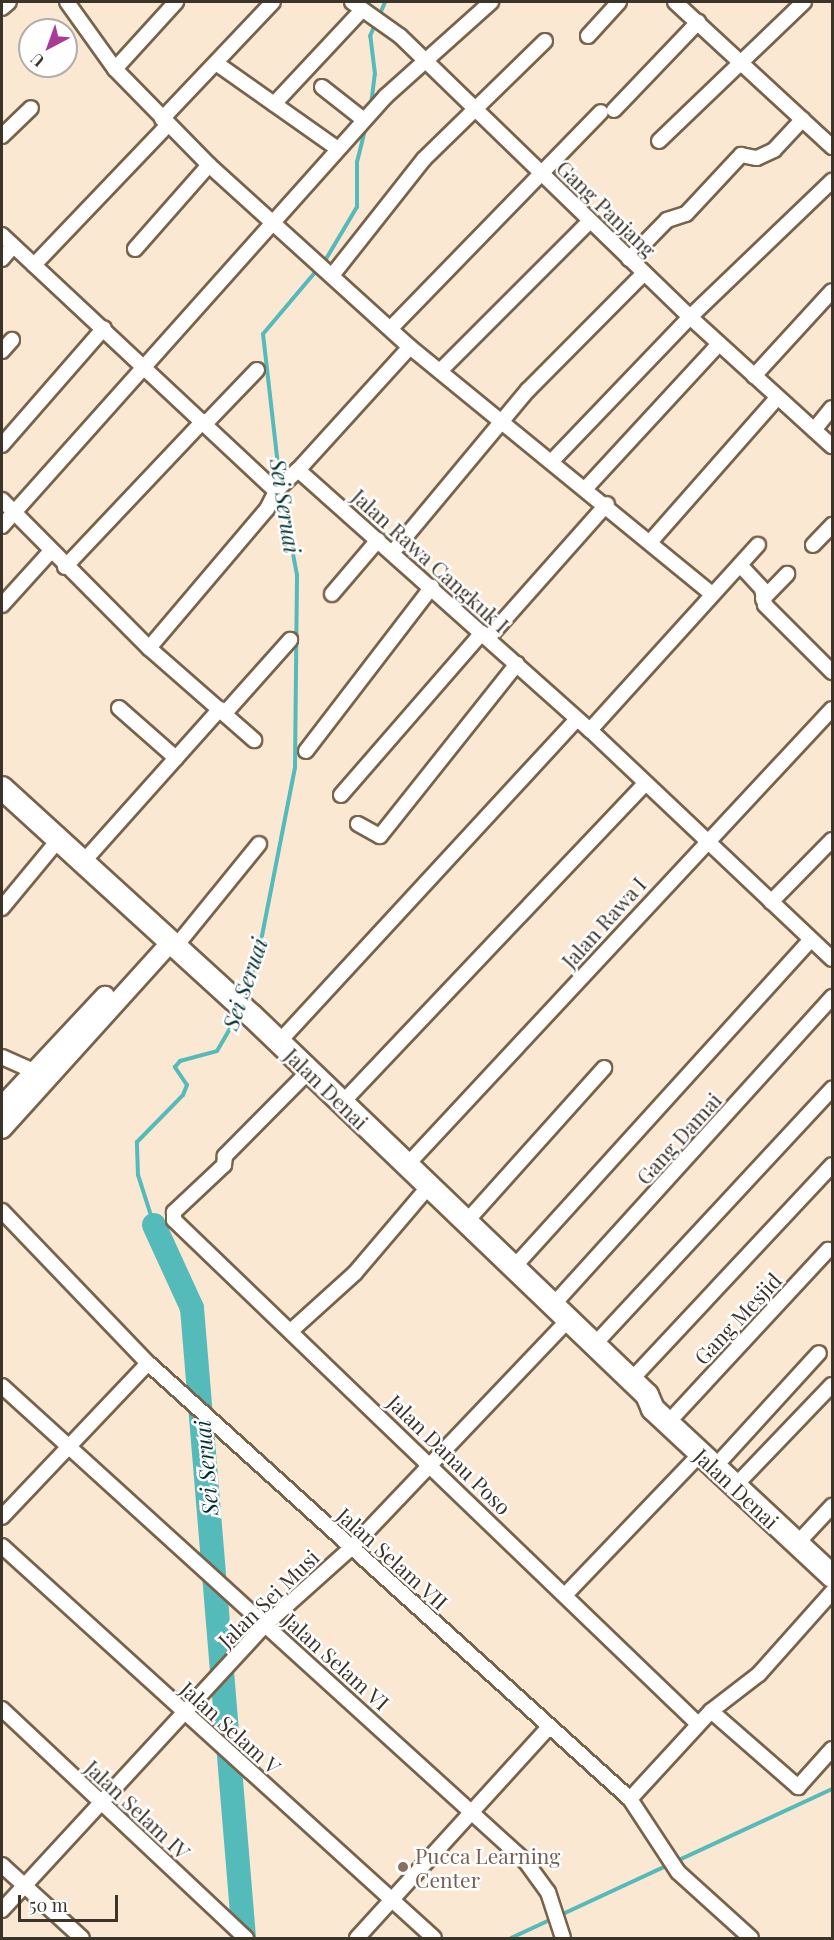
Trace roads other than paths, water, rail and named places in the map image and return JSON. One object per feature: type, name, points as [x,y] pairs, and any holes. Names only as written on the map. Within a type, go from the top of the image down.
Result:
[{"type":"main road","name":"Jalan Denai","points":[[2,788],[171,939],[639,1388],[676,1414],[723,1458],[740,1482],[832,1576]]},
{"type":"main road","name":"Jalan Denai","points":[[639,1388],[653,1409],[700,1454],[740,1482],[832,1560]]},
{"type":"street","points":[[2,8],[9,2]]},
{"type":"street","points":[[67,2],[115,69],[209,165],[315,257],[410,347],[551,462],[607,504],[712,594]]},
{"type":"street","points":[[115,69],[176,2]]},
{"type":"street","points":[[34,265],[273,2]]},
{"type":"street","points":[[2,526],[365,118],[425,60],[491,2]]},
{"type":"street","points":[[588,36],[619,2]]},
{"type":"street","points":[[675,2],[745,63],[832,147]]},
{"type":"street","points":[[659,141],[745,63],[804,2]]},
{"type":"street","points":[[274,104],[366,14]]},
{"type":"street","name":"Gang Panjang","points":[[366,14],[425,60],[476,107],[589,222],[777,398],[832,446]]},
{"type":"street","points":[[391,328],[539,172],[608,111],[698,22]]},
{"type":"street","points":[[331,272],[424,159],[545,41]]},
{"type":"street","points":[[216,63],[338,149]]},
{"type":"street","points":[[322,87],[365,118]]},
{"type":"street","points":[[2,136],[32,108]]},
{"type":"street","points":[[629,258],[667,219],[686,214],[741,155],[757,158],[774,150],[803,119]]},
{"type":"street","points":[[135,249],[209,165]]},
{"type":"street","points":[[551,462],[690,317],[832,181]]},
{"type":"street","points":[[440,371],[589,222]]},
{"type":"street","points":[[2,235],[204,423],[279,488]]},
{"type":"street","points":[[2,259],[13,246]]},
{"type":"street","points":[[392,553],[501,422],[644,273]]},
{"type":"street","points":[[754,376],[832,291]]},
{"type":"street","points":[[2,445],[104,328]]},
{"type":"street","points":[[2,351],[12,340]]},
{"type":"street","points":[[586,488],[719,344]]},
{"type":"street","points":[[149,648],[267,509],[279,488],[410,347]]},
{"type":"street","points":[[65,567],[257,370]]},
{"type":"street","points":[[651,541],[777,398]]},
{"type":"street","points":[[814,430],[832,408]]},
{"type":"street","name":"Jalan Rawa Cangkuk I","points":[[298,470],[590,730],[704,842],[832,959]]},
{"type":"street","points":[[2,500],[50,552],[149,648],[254,740]]},
{"type":"street","points":[[341,795],[607,504]]},
{"type":"street","points":[[813,545],[832,525]]},
{"type":"street","points":[[332,594],[378,540]]},
{"type":"street","points":[[590,730],[758,545]]},
{"type":"street","points":[[2,605],[50,552]]},
{"type":"street","points":[[740,564],[764,599],[832,672]]},
{"type":"street","points":[[764,599],[787,574]]},
{"type":"street","points":[[306,751],[432,587]]},
{"type":"street","points":[[84,861],[176,758],[290,640]]},
{"type":"street","points":[[358,824],[380,836],[408,794],[517,664]]},
{"type":"street","points":[[119,708],[176,758]]},
{"type":"street","name":"Jalan Rawa I","points":[[407,1165],[704,842],[832,709]]},
{"type":"street","points":[[279,1042],[577,719]]},
{"type":"street","points":[[342,1103],[645,784]]},
{"type":"street","points":[[2,908],[59,839]]},
{"type":"street","points":[[771,902],[832,840]]},
{"type":"street","points":[[2,1129],[259,844]]},
{"type":"street","points":[[2,1106],[34,1071],[171,939]]},
{"type":"street","points":[[513,1267],[811,940]]},
{"type":"street","name":"Gang Damai","points":[[561,1313],[832,997]]},
{"type":"street","points":[[2,1057],[34,1071]]},
{"type":"street","points":[[466,1222],[604,1068]]},
{"type":"street","name":"Jalan Danau Poso","points":[[309,1071],[225,1156],[207,1186],[172,1215],[698,1724]]},
{"type":"street","points":[[594,1345],[832,1089]]},
{"type":"street","points":[[639,1388],[832,1165]]},
{"type":"street","points":[[292,1330],[355,1273],[429,1186]]},
{"type":"street","name":"Jalan Selam VII","points":[[2,1211],[148,1363],[630,1799],[678,1872],[751,1938]]},
{"type":"street","name":"Gang Mesjid","points":[[676,1414],[828,1250]]},
{"type":"street","name":"Jalan Sei Musi","points":[[2,1910],[99,1802],[265,1625],[351,1548],[561,1313]]},
{"type":"street","points":[[723,1458],[819,1353]]},
{"type":"street","points":[[2,1517],[148,1363]]},
{"type":"street","points":[[740,1482],[832,1385]]},
{"type":"street","name":"Jalan Selam VI","points":[[2,1386],[66,1448],[474,1812],[526,1862],[548,1892],[560,1934]]},
{"type":"street","points":[[566,1595],[700,1454]]},
{"type":"street","points":[[805,1535],[832,1506]]},
{"type":"street","name":"Jalan Selam V","points":[[2,1546],[434,1938]]},
{"type":"street","points":[[630,1799],[711,1711],[759,1674],[832,1592]]},
{"type":"street","name":"Jalan Selam IV","points":[[2,1709],[240,1934]]},
{"type":"street","points":[[711,1711],[798,1787],[832,1749]]},
{"type":"street","points":[[357,1938],[549,1727]]},
{"type":"street","points":[[2,1865],[82,1938]]},
{"type":"waterway","name":"Sei Seruai","points":[[371,105],[375,74],[370,36],[385,2]]},
{"type":"waterway","name":"Sei Seruai","points":[[323,264],[357,207],[357,162],[366,127]]},
{"type":"waterway","name":"Sei Seruai","points":[[280,483],[263,334],[318,269]]},
{"type":"waterway","name":"Sei Seruai","points":[[245,997],[259,951],[295,767],[297,575],[281,490]]},
{"type":"waterway","name":"Sei Seruai","points":[[154,1225],[138,1175],[137,1142],[183,1095],[187,1085],[175,1067],[180,1061],[217,1051],[239,1013]]},
{"type":"waterway","name":"Sei Seruai","points":[[154,1225],[192,1308],[244,1938]]},
{"type":"waterway","points":[[511,1938],[832,1789]]},
{"type":"place","name":"Pucca Learning Center","points":[[403,1867]]}]
